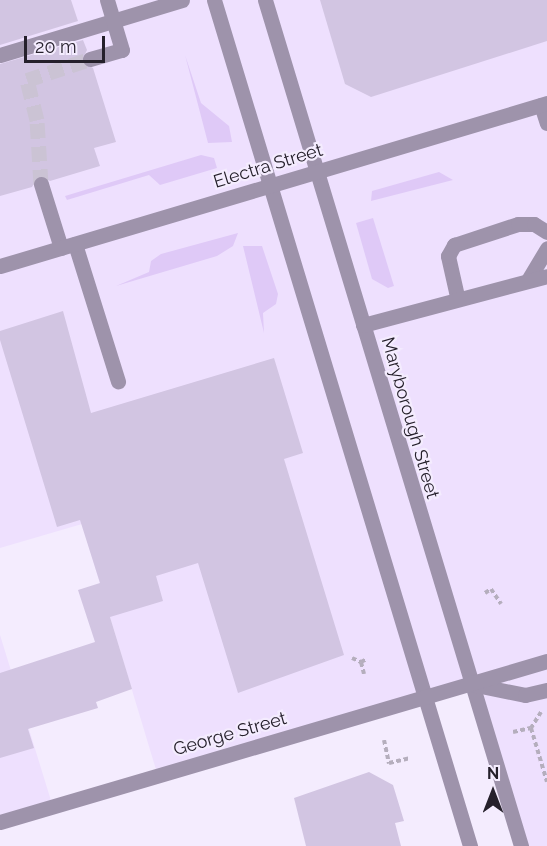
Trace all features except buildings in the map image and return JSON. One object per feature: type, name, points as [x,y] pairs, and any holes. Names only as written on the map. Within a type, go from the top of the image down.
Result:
[{"type":"street","points":[[90,59],[122,50],[107,0]]},
{"type":"street","points":[[0,55],[182,0]]},
{"type":"street","points":[[214,0],[268,187],[470,846]]},
{"type":"street","name":"Maryborough Street","points":[[264,0],[521,846]]},
{"type":"street","points":[[544,104],[547,123]]},
{"type":"street","name":"Electra Street","points":[[0,266],[544,104]]},
{"type":"street","points":[[41,184],[68,246],[118,381]]},
{"type":"street","points":[[457,296],[448,256],[454,244],[518,224],[547,231]]},
{"type":"street","points":[[528,280],[547,248]]},
{"type":"street","points":[[363,325],[457,296],[547,276]]},
{"type":"street","name":"George Street","points":[[0,822],[547,661]]},
{"type":"street","points":[[471,684],[525,695],[547,690]]},
{"type":"path","points":[[485,593],[491,589],[501,603]]},
{"type":"path","points":[[352,658],[361,662]]},
{"type":"path","points":[[361,662],[367,659]]},
{"type":"path","points":[[361,662],[364,674]]},
{"type":"path","points":[[513,732],[531,728],[542,716],[539,708]]},
{"type":"path","points":[[531,728],[547,782]]},
{"type":"path","points":[[384,740],[389,763],[410,758]]},
{"type":"shaded area","points":[[0,0],[547,0],[547,846],[518,846],[467,683],[157,773],[82,524],[0,548]]},
{"type":"shaded area","points":[[185,55],[201,103],[229,126],[232,142],[208,143]]},
{"type":"shaded area","points":[[201,155],[214,158],[217,168],[160,185],[149,175],[67,200],[65,196]]},
{"type":"shaded area","points":[[439,172],[453,180],[371,201],[372,191]]},
{"type":"shaded area","points":[[373,218],[394,286],[388,288],[372,279],[356,223]]},
{"type":"shaded area","points":[[238,233],[233,246],[217,256],[116,286],[149,272],[151,261],[161,254]]},
{"type":"shaded area","points":[[243,246],[262,246],[278,294],[276,304],[263,313],[264,333]]},
{"type":"shaded area","points":[[0,635],[52,804],[0,820]]},
{"type":"tunnel","points":[[41,184],[37,120],[27,80],[90,59]]}]
